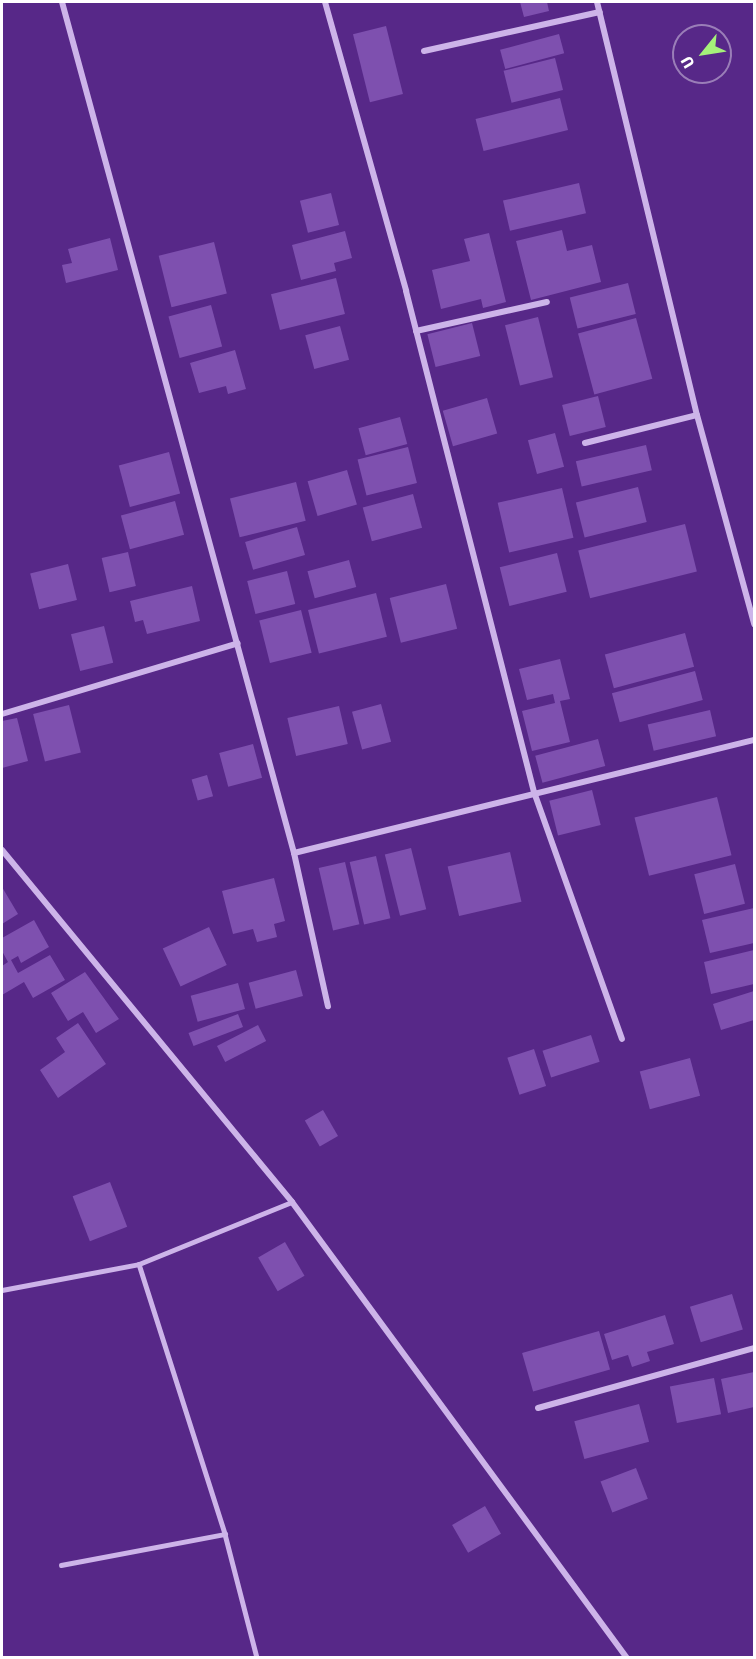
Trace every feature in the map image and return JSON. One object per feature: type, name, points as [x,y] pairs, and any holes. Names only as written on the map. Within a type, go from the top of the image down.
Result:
[{"type":"street","points":[[62,2],[294,853],[328,1006]]},
{"type":"street","points":[[325,2],[416,331],[534,792],[622,1039]]},
{"type":"street","points":[[597,2],[697,415],[754,624]]},
{"type":"street","points":[[424,51],[600,12]]},
{"type":"street","points":[[416,331],[547,302]]},
{"type":"street","points":[[585,442],[697,415]]},
{"type":"street","points":[[2,714],[238,642]]},
{"type":"street","points":[[294,853],[534,792],[754,740]]},
{"type":"street","points":[[2,850],[292,1202],[627,1658]]},
{"type":"street","points":[[538,1408],[754,1348]]},
{"type":"lane","points":[[2,1290],[139,1264],[292,1202]]},
{"type":"lane","points":[[139,1264],[225,1534],[257,1658]]},
{"type":"lane","points":[[62,1565],[225,1534]]},
{"type":"building","points":[[520,2],[547,2],[549,11],[524,17]]},
{"type":"building","points":[[386,26],[403,94],[370,102],[353,34]]},
{"type":"building","points":[[559,34],[564,53],[505,69],[500,50]]},
{"type":"building","points":[[555,58],[563,90],[512,103],[504,71]]},
{"type":"building","points":[[560,98],[568,130],[484,151],[476,119]]},
{"type":"building","points":[[579,183],[586,213],[510,231],[503,201]]},
{"type":"building","points":[[331,193],[339,225],[308,233],[300,201]]},
{"type":"building","points":[[562,230],[567,251],[592,245],[601,282],[531,300],[516,241]]},
{"type":"building","points":[[345,231],[352,258],[334,263],[336,271],[301,280],[292,245]]},
{"type":"building","points":[[489,233],[506,302],[483,308],[481,299],[441,309],[432,270],[470,261],[464,239]]},
{"type":"building","points":[[110,238],[118,270],[66,283],[62,265],[72,263],[68,249]]},
{"type":"building","points":[[214,242],[227,293],[172,307],[159,256]]},
{"type":"building","points":[[336,278],[345,314],[280,330],[271,294]]},
{"type":"building","points":[[628,283],[636,314],[578,329],[570,298]]},
{"type":"building","points":[[211,305],[222,347],[180,358],[168,316]]},
{"type":"building","points":[[538,317],[553,377],[520,385],[505,325]]},
{"type":"building","points":[[636,318],[652,379],[594,394],[578,334]]},
{"type":"building","points":[[472,323],[480,356],[436,367],[427,334]]},
{"type":"building","points":[[340,326],[349,360],[314,369],[305,335]]},
{"type":"building","points":[[235,350],[246,389],[228,394],[226,386],[199,393],[190,363]]},
{"type":"building","points":[[598,396],[606,427],[570,436],[562,405]]},
{"type":"building","points":[[487,398],[497,434],[453,446],[443,411]]},
{"type":"building","points":[[400,417],[407,444],[366,455],[358,428]]},
{"type":"building","points":[[555,433],[564,467],[537,474],[528,440]]},
{"type":"building","points":[[646,445],[652,470],[582,487],[576,461]]},
{"type":"building","points":[[408,447],[417,483],[366,495],[358,460]]},
{"type":"building","points":[[169,452],[180,494],[130,507],[119,465]]},
{"type":"building","points":[[347,470],[357,505],[318,516],[308,481]]},
{"type":"building","points":[[296,482],[306,521],[240,537],[230,498]]},
{"type":"building","points":[[638,487],[647,522],[585,537],[576,502]]},
{"type":"building","points":[[562,488],[573,538],[509,553],[498,503]]},
{"type":"building","points":[[413,494],[422,528],[372,541],[363,507]]},
{"type":"building","points":[[175,501],[184,535],[130,549],[121,515]]},
{"type":"building","points":[[685,524],[697,572],[590,598],[578,551]]},
{"type":"building","points":[[297,527],[305,555],[253,570],[245,542]]},
{"type":"building","points":[[128,552],[136,586],[110,592],[102,558]]},
{"type":"building","points":[[557,553],[567,592],[509,606],[500,567]]},
{"type":"building","points":[[349,560],[356,587],[315,598],[307,571]]},
{"type":"building","points":[[68,564],[77,600],[39,609],[30,573]]},
{"type":"building","points":[[287,571],[295,604],[255,614],[247,581]]},
{"type":"building","points":[[446,584],[457,629],[401,643],[390,598]]},
{"type":"building","points":[[192,586],[200,621],[147,634],[143,620],[135,622],[130,601]]},
{"type":"building","points":[[376,593],[387,637],[319,654],[308,610]]},
{"type":"building","points":[[301,610],[312,653],[270,663],[259,620]]},
{"type":"building","points":[[104,626],[113,663],[80,671],[71,634]]},
{"type":"building","points":[[685,633],[694,667],[614,688],[605,654]]},
{"type":"building","points":[[560,659],[570,699],[560,701],[570,742],[532,751],[522,711],[555,703],[553,694],[527,700],[519,669]]},
{"type":"building","points":[[695,671],[703,700],[620,722],[612,693]]},
{"type":"building","points":[[381,704],[391,742],[362,749],[352,712]]},
{"type":"building","points":[[69,705],[81,753],[45,761],[33,714]]},
{"type":"building","points":[[339,706],[348,744],[296,756],[287,718]]},
{"type":"building","points":[[710,710],[716,736],[654,751],[648,724]]},
{"type":"building","points":[[17,718],[28,761],[2,768],[2,721]]},
{"type":"building","points":[[598,739],[605,766],[542,783],[535,756]]},
{"type":"building","points":[[253,744],[262,778],[228,787],[219,753]]},
{"type":"building","points":[[207,775],[213,796],[198,801],[192,779]]},
{"type":"building","points":[[592,790],[601,825],[558,836],[549,801]]},
{"type":"building","points":[[717,797],[732,855],[649,876],[635,818]]},
{"type":"building","points":[[411,848],[426,909],[400,916],[385,855]]},
{"type":"building","points":[[510,852],[521,902],[459,916],[448,866]]},
{"type":"building","points":[[376,856],[390,918],[364,924],[350,862]]},
{"type":"building","points":[[345,862],[359,924],[333,930],[319,868]]},
{"type":"building","points":[[735,864],[745,904],[704,914],[694,874]]},
{"type":"building","points":[[274,878],[285,921],[274,924],[277,937],[257,942],[253,929],[233,934],[222,891]]},
{"type":"building","points":[[2,887],[18,914],[2,924]]},
{"type":"building","points":[[754,908],[754,943],[710,953],[702,920]]},
{"type":"building","points":[[34,920],[49,947],[21,963],[18,956],[11,960],[18,973],[50,955],[65,980],[33,998],[24,982],[2,995],[2,966],[8,962],[2,951],[2,938]]},
{"type":"building","points":[[209,927],[227,965],[181,987],[163,949]]},
{"type":"building","points":[[754,950],[754,984],[711,994],[704,962]]},
{"type":"building","points":[[296,970],[303,996],[256,1009],[249,983]]},
{"type":"building","points":[[85,972],[119,1019],[96,1033],[83,1012],[68,1021],[51,993]]},
{"type":"building","points":[[238,983],[245,1009],[198,1022],[191,996]]},
{"type":"building","points":[[754,991],[754,1020],[721,1030],[713,1004]]},
{"type":"building","points":[[238,1014],[243,1027],[194,1046],[189,1033]]},
{"type":"building","points":[[78,1023],[106,1064],[58,1098],[40,1070],[65,1052],[56,1038]]},
{"type":"building","points":[[258,1025],[266,1041],[225,1062],[217,1046]]},
{"type":"building","points":[[591,1035],[600,1062],[551,1077],[542,1051]]},
{"type":"building","points":[[534,1049],[546,1086],[519,1095],[507,1058]]},
{"type":"building","points":[[690,1058],[700,1096],[650,1109],[640,1071]]},
{"type":"building","points":[[323,1110],[338,1136],[320,1146],[305,1120]]},
{"type":"building","points":[[110,1182],[127,1227],[90,1241],[73,1196]]},
{"type":"building","points":[[285,1242],[304,1276],[278,1291],[258,1258]]},
{"type":"building","points":[[732,1294],[743,1329],[701,1342],[690,1307]]},
{"type":"building","points":[[665,1315],[674,1344],[647,1352],[650,1361],[632,1367],[628,1355],[612,1360],[604,1334]]},
{"type":"building","points":[[599,1331],[610,1369],[533,1392],[522,1353]]},
{"type":"building","points":[[754,1372],[754,1407],[728,1413],[721,1379]]},
{"type":"building","points":[[714,1378],[721,1414],[677,1423],[670,1387]]},
{"type":"building","points":[[639,1404],[649,1442],[584,1459],[574,1421]]},
{"type":"building","points":[[636,1468],[648,1499],[612,1512],[601,1482]]},
{"type":"building","points":[[485,1506],[501,1534],[468,1553],[452,1525]]}]
